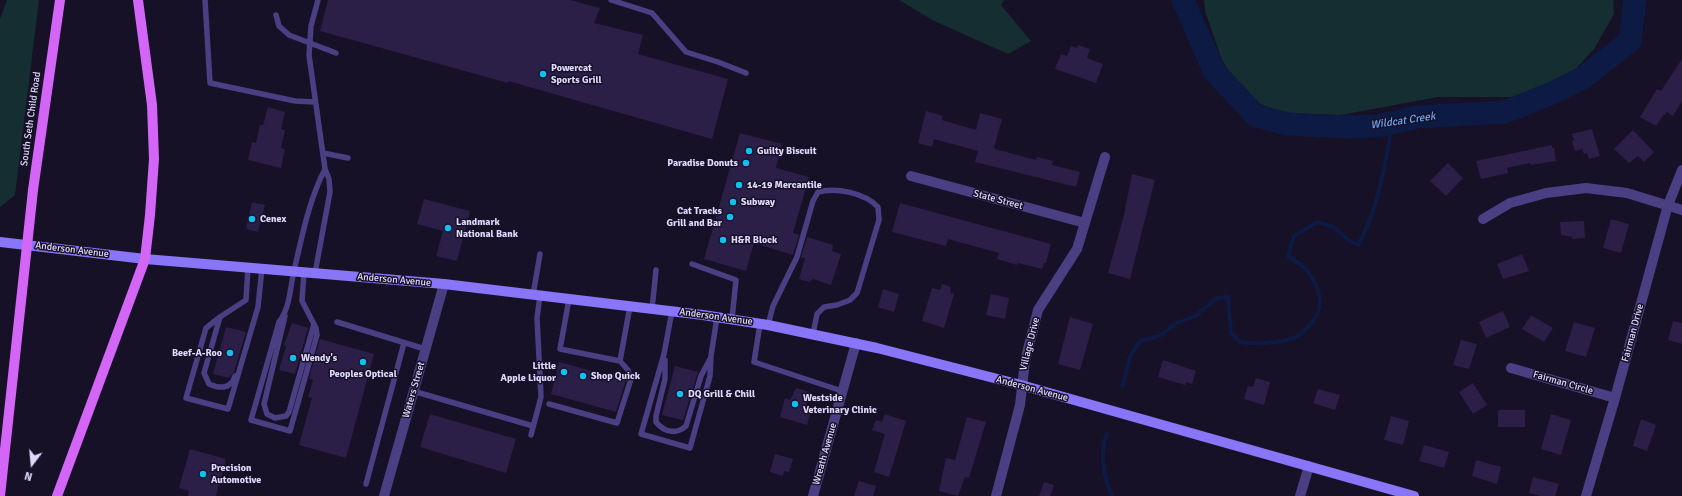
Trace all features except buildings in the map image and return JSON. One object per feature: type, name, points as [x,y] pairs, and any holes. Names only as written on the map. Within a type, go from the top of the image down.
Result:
[{"type":"main road","name":"South Seth Child Road","points":[[0,496],[33,190],[60,0]]},
{"type":"main road","points":[[57,496],[144,259],[150,215],[154,159],[152,104],[138,0]]},
{"type":"main road","name":"Anderson Avenue","points":[[0,242],[144,259],[444,284],[732,319],[856,343],[1021,386],[1414,496]]},
{"type":"street","name":"Village Drive","points":[[996,496],[1020,404],[1025,361],[1038,310],[1077,249],[1105,157]]},
{"type":"street","name":"Fairman Drive","points":[[1586,496],[1615,398],[1668,205],[1682,170]]},
{"type":"street","name":"State Street","points":[[911,176],[1084,223]]},
{"type":"street","points":[[1483,219],[1510,203],[1546,193],[1586,188],[1627,193],[1682,210]]},
{"type":"street","name":"Waters Street","points":[[384,496],[444,284]]},
{"type":"street","name":"Wreath Avenue","points":[[813,496],[856,343]]},
{"type":"street","name":"Fairman Circle","points":[[1511,368],[1615,398]]},
{"type":"street","points":[[1300,496],[1309,466]]},
{"type":"lane","points":[[205,0],[210,83],[295,101],[315,102]]},
{"type":"lane","points":[[314,324],[289,412],[286,416],[280,418],[270,417],[265,411],[265,395],[286,314],[304,272],[330,192],[329,179],[325,168],[309,55],[311,26],[318,0]]},
{"type":"lane","points":[[611,0],[652,13],[686,52],[746,73]]},
{"type":"lane","points":[[276,15],[279,26],[290,35],[336,53]]},
{"type":"lane","points":[[323,153],[348,158]]},
{"type":"lane","points":[[286,314],[279,322],[251,420],[290,431],[317,335],[314,324],[302,301],[304,272],[316,187],[325,168]]},
{"type":"lane","points":[[813,334],[817,314],[824,307],[850,300],[857,293],[878,220],[878,207],[872,200],[840,191],[828,190],[818,192],[813,201],[797,257],[764,325],[754,362],[842,391]]},
{"type":"lane","points":[[532,435],[541,397],[536,295],[540,254]]},
{"type":"lane","points":[[692,264],[736,280],[732,319]]},
{"type":"lane","points":[[248,267],[246,300],[206,328],[186,398],[228,409],[258,307],[262,268]]},
{"type":"lane","points":[[652,309],[656,270]]},
{"type":"lane","points":[[549,404],[617,423],[631,379],[628,370],[620,362],[560,350],[569,299]]},
{"type":"lane","points":[[620,362],[630,306]]},
{"type":"lane","points":[[672,311],[664,354],[641,434],[690,448],[710,376],[711,356],[717,317]]},
{"type":"lane","points":[[220,317],[204,373],[209,384],[224,388],[234,381],[250,327],[255,318]]},
{"type":"lane","points":[[337,322],[426,349]]},
{"type":"lane","points":[[366,484],[404,342]]},
{"type":"lane","points":[[664,354],[665,379],[656,416],[656,422],[660,427],[674,432],[681,430],[686,426],[701,376],[711,356]]},
{"type":"lane","points":[[413,391],[533,426]]},
{"type":"green space","points":[[7,0],[39,0],[15,195],[0,207],[0,19]]},
{"type":"green space","points":[[899,0],[1004,0],[1001,5],[1031,41],[1008,54],[932,20]]},
{"type":"green space","points":[[1204,0],[1613,0],[1614,14],[1594,49],[1571,74],[1515,97],[1438,97],[1341,115],[1299,114],[1279,112],[1254,101],[1239,87],[1222,60],[1205,11]]},
{"type":"waterway","name":"Wildcat Creek","points":[[1183,0],[1214,71],[1256,116],[1288,124],[1345,127],[1378,126],[1417,117],[1505,112],[1550,94],[1583,78],[1630,41],[1635,0]]},
{"type":"waterway","points":[[1123,385],[1130,357],[1140,341],[1161,335],[1175,324],[1195,316],[1217,298],[1228,297],[1231,333],[1240,342],[1261,343],[1285,341],[1298,336],[1307,328],[1317,315],[1320,302],[1314,280],[1307,270],[1288,256],[1294,236],[1317,222],[1334,227],[1348,240],[1358,245],[1370,218],[1380,186],[1390,137],[1391,123]]},
{"type":"waterway","points":[[1107,434],[1103,449],[1103,457],[1105,473],[1112,496]]},
{"type":"place","name":"Powercat Sports Grill","points":[[543,74]]},
{"type":"place","name":"Guilty Biscuit","points":[[749,151]]},
{"type":"place","name":"Paradise Donuts","points":[[746,163]]},
{"type":"place","name":"14-19 Mercantile","points":[[739,185]]},
{"type":"place","name":"Subway","points":[[733,202]]},
{"type":"place","name":"Cat Tracks Grill and Bar","points":[[730,217]]},
{"type":"place","name":"Cenex","points":[[252,219]]},
{"type":"place","name":"Landmark National Bank","points":[[448,228]]},
{"type":"place","name":"H&R Block","points":[[723,240]]},
{"type":"place","name":"Beef-A-Roo","points":[[230,353]]},
{"type":"place","name":"Wendy's","points":[[293,358]]},
{"type":"place","name":"Peoples Optical","points":[[363,362]]},
{"type":"place","name":"Little Apple Liquor","points":[[564,372]]},
{"type":"place","name":"Shop Quick","points":[[583,376]]},
{"type":"place","name":"DQ Grill & Chill","points":[[680,394]]},
{"type":"place","name":"Westside Veterinary Clinic","points":[[795,404]]},
{"type":"place","name":"Precision Automotive","points":[[203,474]]}]
